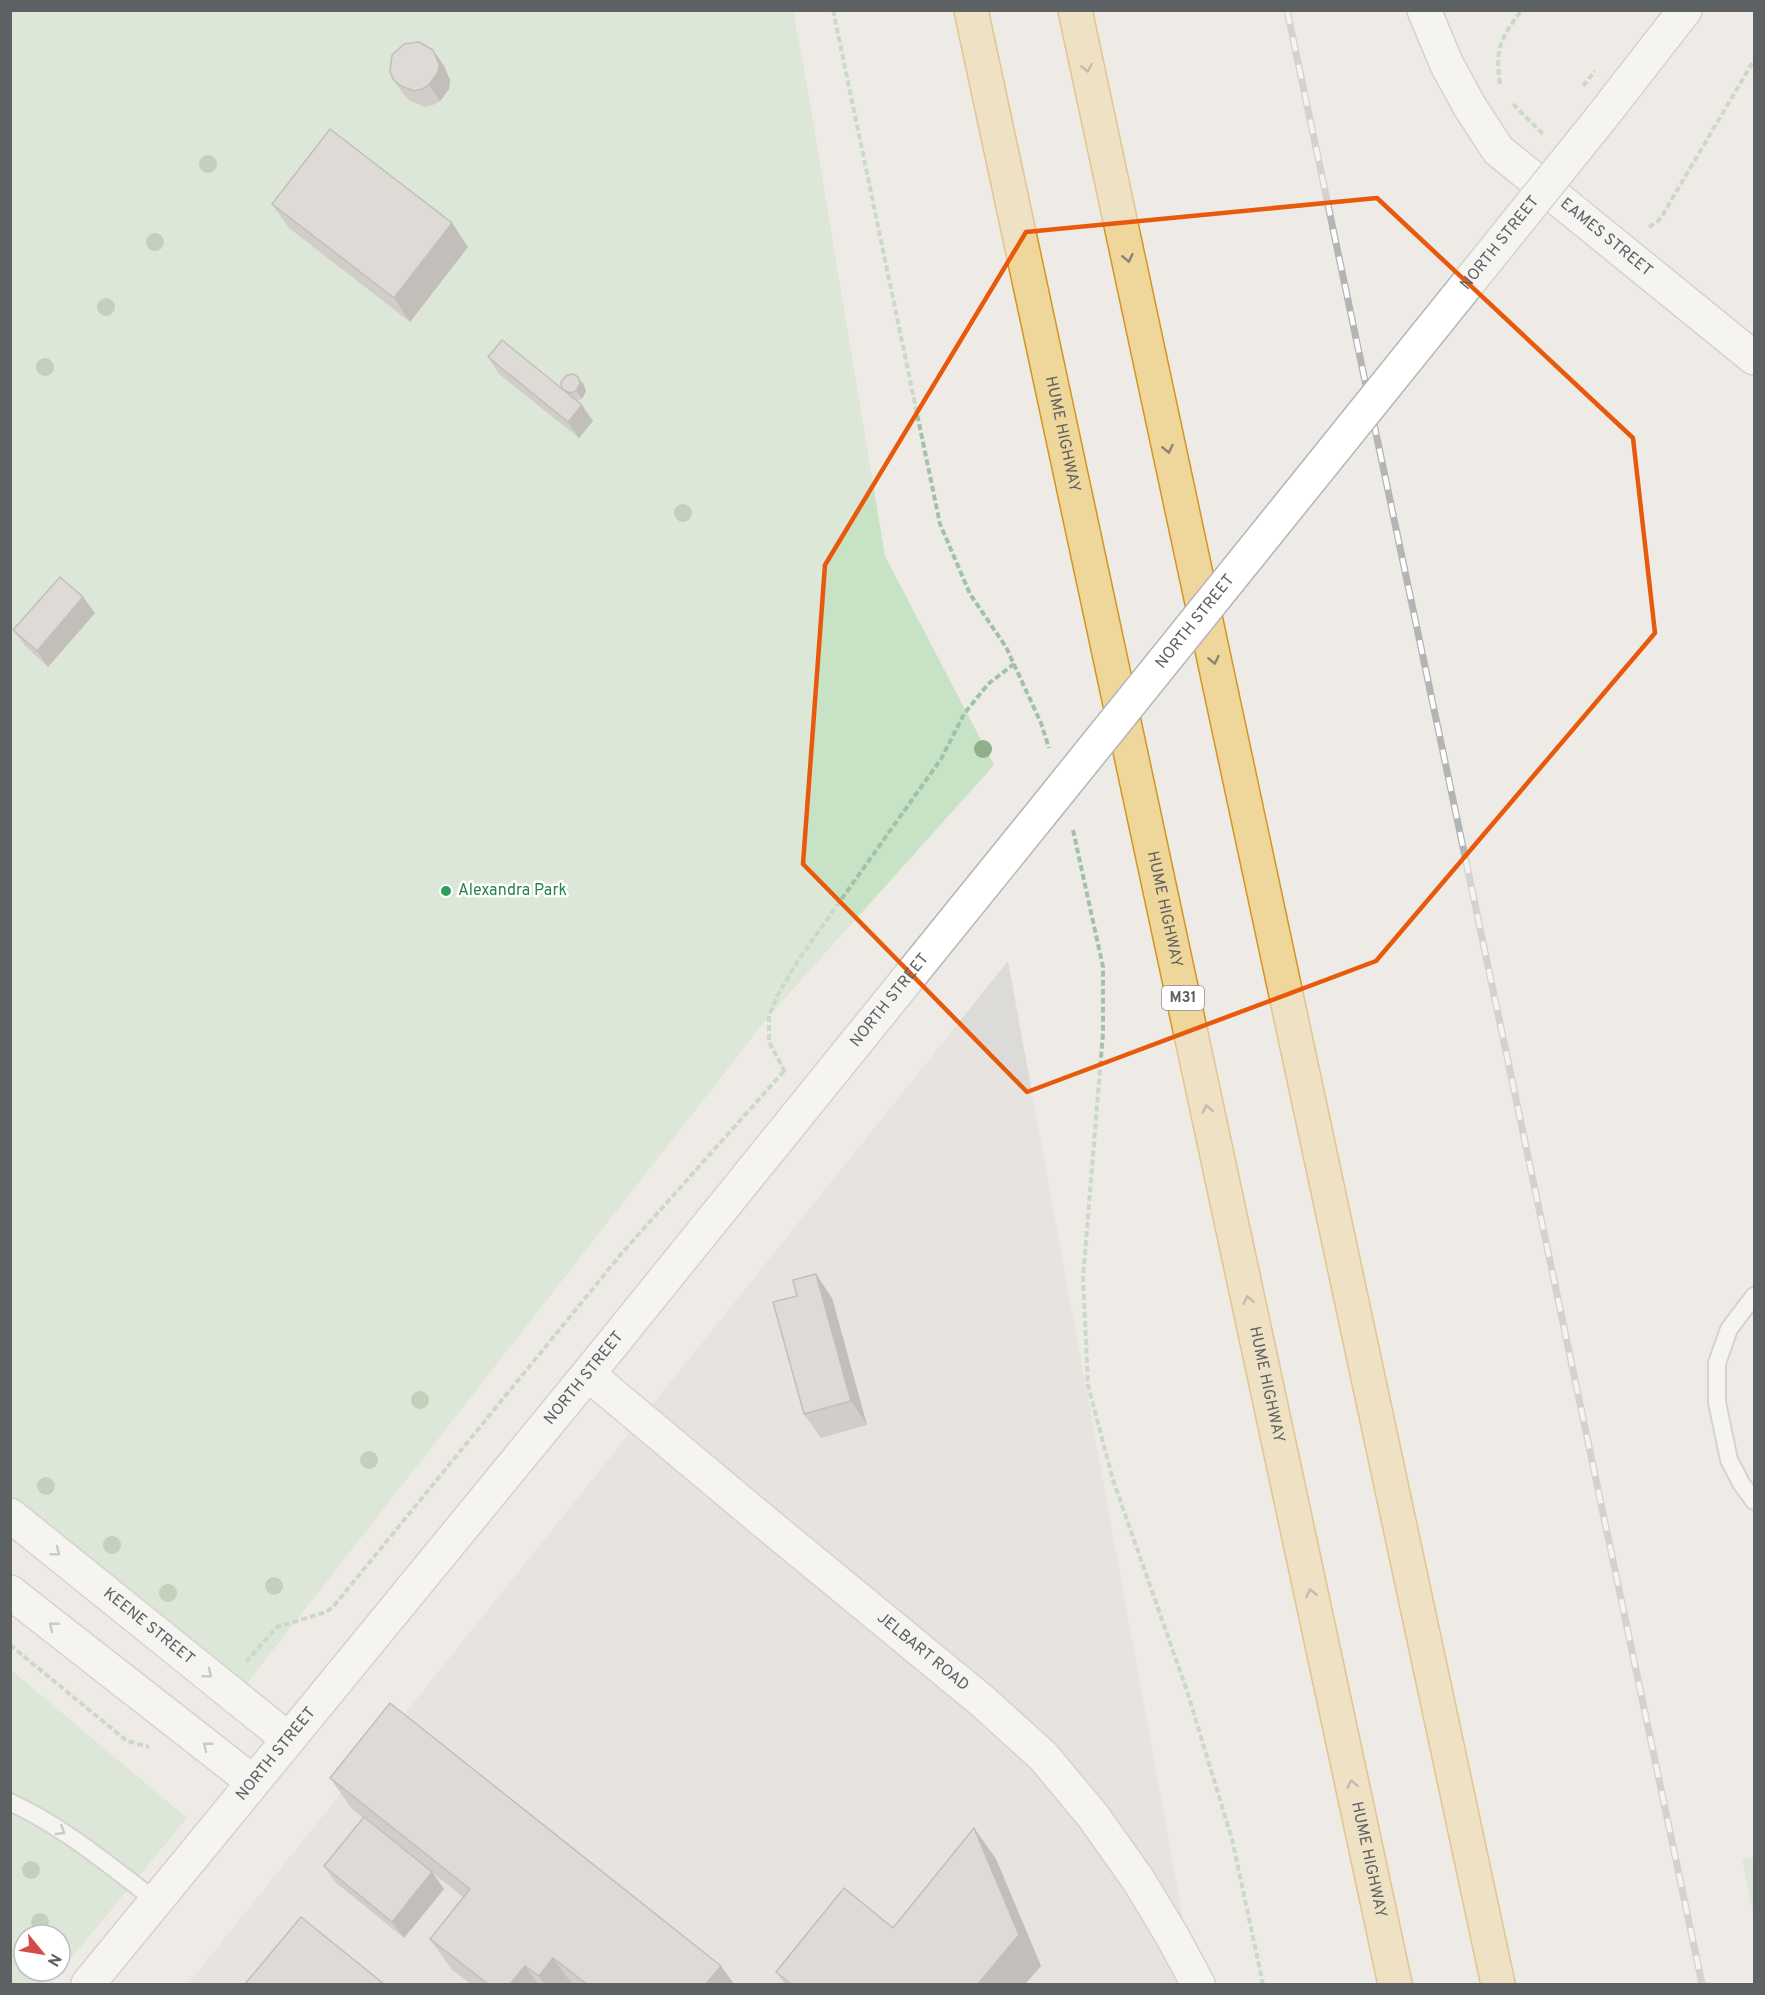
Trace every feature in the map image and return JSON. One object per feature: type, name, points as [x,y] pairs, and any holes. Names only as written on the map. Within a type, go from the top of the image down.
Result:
[{"type":"highway","name":"HUME HIGHWAY","points":[[971,10],[1395,1984]]},
{"type":"highway","points":[[1075,10],[1497,1984]]},
{"type":"street","name":"EAMES STREET","points":[[1424,10],[1447,65],[1470,107],[1498,150],[1755,358]]},
{"type":"street","name":"NORTH STREET","points":[[88,1984],[588,1374],[1040,815],[1601,118],[1684,10]]},
{"type":"street","name":"JELBART ROAD","points":[[588,1374],[981,1700],[1043,1755],[1093,1816],[1139,1881],[1172,1934],[1198,1984]]},
{"type":"street","name":"KEENE STREET","points":[[10,1515],[288,1739]]},
{"type":"street","points":[[10,1592],[253,1782]]},
{"type":"lane","points":[[1755,1296],[1729,1329],[1717,1363],[1717,1402],[1729,1460],[1741,1484],[1755,1501]]},
{"type":"lane","points":[[10,1802],[30,1811],[80,1843],[156,1901]]},
{"type":"path","points":[[833,10],[940,524],[970,594],[1006,647],[1041,723],[1051,757]]},
{"type":"path","points":[[811,1098],[784,1071],[769,1042],[770,1016],[777,996],[799,959],[941,759],[964,714],[988,684],[1014,664]]},
{"type":"path","points":[[1071,823],[1078,846],[1103,968],[1103,1032],[1083,1278],[1088,1385],[1113,1480],[1186,1688],[1232,1839],[1263,1984]]},
{"type":"path","points":[[244,1665],[277,1628],[326,1612],[333,1607],[622,1253],[792,1062]]},
{"type":"path","points":[[10,1645],[127,1741],[155,1749]]},
{"type":"highlighted area","points":[[1377,198],[1633,438],[1655,633],[1376,961],[1027,1092],[803,864],[825,565],[1026,232]]},
{"type":"shaded area","points":[[1008,961],[1195,1984],[188,1984]]},
{"type":"green space","name":"Alexandra Park","points":[[10,11],[793,11],[885,556],[994,765],[769,1016],[245,1686],[11,1495]]},
{"type":"green space","points":[[10,1669],[187,1818],[72,1957],[72,1923],[12,1923],[12,1983],[50,1984],[11,1984]]},
{"type":"green space","points":[[1754,1857],[1754,1919],[1742,1860]]},
{"type":"building","points":[[419,42],[433,50],[439,64],[438,72],[429,85],[414,91],[399,85],[393,79],[390,71],[392,55],[404,44]]},
{"type":"building","points":[[330,129],[452,223],[394,298],[272,204]]},
{"type":"building","points":[[502,340],[582,405],[568,422],[488,357]]},
{"type":"building","points":[[573,374],[578,377],[580,383],[576,391],[570,393],[562,389],[561,382],[567,375]]},
{"type":"building","points":[[60,577],[83,597],[37,651],[13,630]]},
{"type":"building","points":[[816,1274],[851,1401],[804,1414],[773,1302],[797,1296],[793,1280]]},
{"type":"building","points":[[390,1703],[721,1966],[706,1984],[587,1984],[553,1958],[539,1976],[525,1966],[510,1984],[488,1984],[430,1939],[470,1889],[330,1778]]},
{"type":"building","points":[[364,1817],[432,1872],[392,1922],[324,1866]]},
{"type":"building","points":[[974,1828],[1019,1935],[978,1984],[791,1984],[776,1972],[844,1888],[893,1928]]},
{"type":"building","points":[[301,1917],[384,1984],[245,1984]]},
{"type":"railway","points":[[1287,10],[1702,1984]]},
{"type":"place","name":"Alexandra Park","points":[[446,891]]}]
